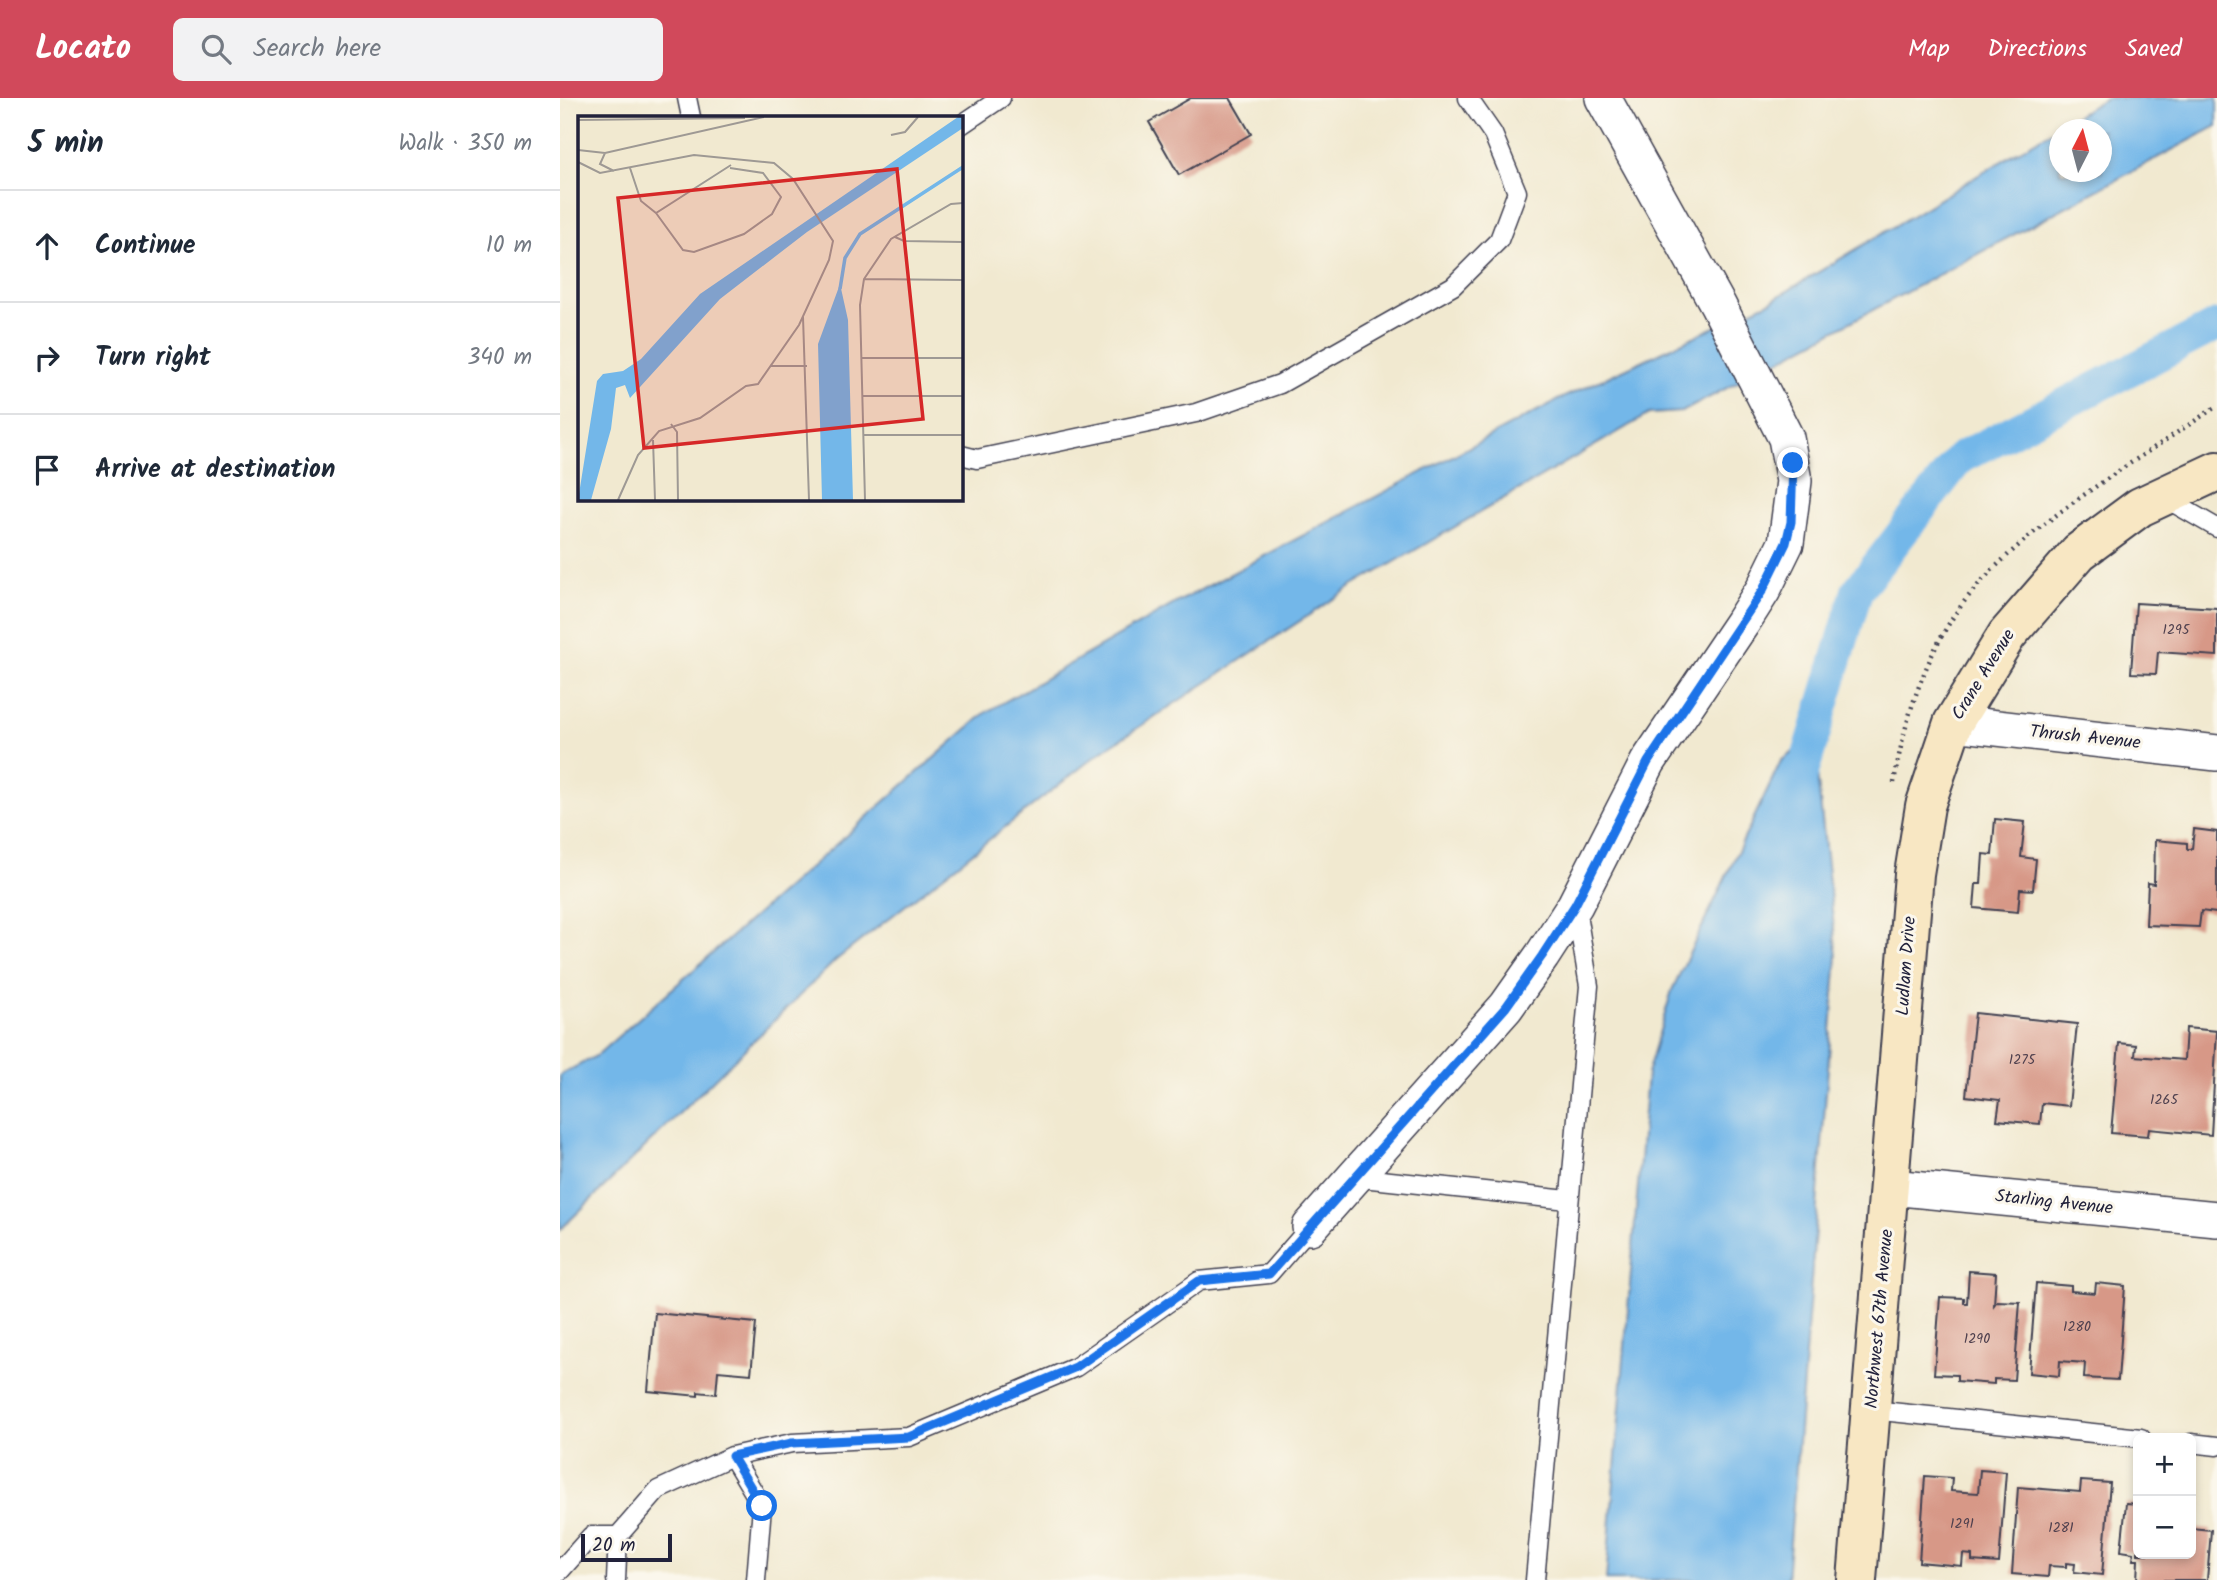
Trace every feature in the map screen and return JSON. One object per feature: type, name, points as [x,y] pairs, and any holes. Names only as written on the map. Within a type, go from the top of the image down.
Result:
[{"type":"street","points":[[1310,1227],[1506,1007],[1575,905],[1648,762],[1763,590],[1786,543],[1794,499],[1793,463],[1786,438],[1718,305],[1603,98]]},
{"type":"street","name":"Crane Avenue","points":[[1914,874],[1925,806],[1953,723],[2007,635],[2079,552],[2140,507],[2217,471]]},
{"type":"street","name":"Thrush Avenue","points":[[1953,723],[2217,753]]},
{"type":"street","name":"Ludlam Drive","points":[[1901,1057],[1914,874]]},
{"type":"street","name":"Northwest 67th Avenue","points":[[1857,1580],[1901,1057]]},
{"type":"street","name":"Starling Avenue","points":[[1891,1186],[2217,1219]]},
{"type":"lane","points":[[687,98],[691,116]]},
{"type":"lane","points":[[962,124],[1001,98]]},
{"type":"lane","points":[[962,455],[977,459],[1196,413],[1280,384],[1453,286],[1499,240],[1517,192],[1493,134],[1468,98]]},
{"type":"lane","points":[[2162,497],[2217,528]]},
{"type":"lane","points":[[1535,1580],[1589,986],[1575,905]]},
{"type":"lane","points":[[1353,1177],[1568,1200]]},
{"type":"lane","points":[[616,1580],[618,1536],[658,1490],[732,1456],[792,1443],[909,1437],[1076,1367],[1199,1281],[1269,1274],[1310,1227]]},
{"type":"lane","points":[[1872,1410],[2133,1437]]},
{"type":"lane","points":[[2196,1444],[2217,1446]]},
{"type":"lane","points":[[732,1456],[762,1506],[756,1580]]},
{"type":"lane","points":[[560,1571],[591,1536],[618,1536]]},
{"type":"water","points":[[2106,98],[2217,98],[2217,126],[1682,412],[1649,414],[1350,588],[1098,754],[836,960],[560,1230],[560,1075],[596,1056],[985,713],[1176,603],[1558,400],[1769,302],[2049,133],[2049,182],[2112,182],[2112,119],[2071,119]]},
{"type":"water","points":[[1813,737],[1837,956],[1787,1580],[1606,1580],[1647,1074],[1672,990],[1781,761]]},
{"type":"building","points":[[1191,98],[1230,98],[1251,134],[1179,175],[1149,122]]},
{"type":"building","points":[[2136,603],[2217,608],[2217,656],[2158,652],[2156,674],[2131,673]]},
{"type":"building","points":[[1995,819],[2025,822],[2021,857],[2036,859],[2033,890],[2020,889],[2018,912],[1974,908],[1976,884],[1981,884],[1983,854],[1992,855]]},
{"type":"building","points":[[2194,829],[2217,832],[2217,913],[2201,911],[2199,927],[2146,925],[2148,883],[2154,884],[2155,840],[2187,843],[2187,849],[2192,849]]},
{"type":"building","points":[[1975,1013],[2077,1024],[2069,1106],[2042,1103],[2040,1124],[1997,1120],[2000,1100],[1966,1096]]},
{"type":"building","points":[[2186,1028],[2217,1031],[2211,1135],[2149,1129],[2148,1136],[2111,1133],[2119,1043],[2136,1045],[2135,1056],[2184,1060]]},
{"type":"building","points":[[1969,1271],[1996,1273],[1994,1305],[1997,1301],[2020,1302],[2014,1380],[1994,1379],[1994,1384],[1957,1381],[1957,1375],[1934,1374],[1940,1297],[1964,1298],[1964,1303],[1967,1303]]},
{"type":"building","points":[[2036,1283],[2071,1286],[2071,1291],[2095,1293],[2096,1283],[2125,1286],[2118,1380],[2084,1378],[2085,1363],[2060,1361],[2059,1376],[2029,1373]]},
{"type":"building","points":[[655,1313],[756,1323],[751,1374],[718,1371],[716,1394],[698,1392],[698,1396],[648,1391]]},
{"type":"building","points":[[1980,1470],[2006,1472],[1999,1563],[1972,1561],[1972,1555],[1963,1554],[1962,1566],[1919,1562],[1925,1476],[1952,1478],[1951,1491],[1978,1493]]},
{"type":"building","points":[[2081,1481],[2110,1483],[2102,1575],[2074,1572],[2075,1564],[2066,1563],[2066,1567],[2049,1566],[2048,1577],[2012,1574],[2018,1487],[2080,1492]]},
{"type":"building","points":[[2126,1503],[2133,1504],[2133,1553],[2121,1551]]},
{"type":"building","points":[[2196,1528],[2211,1530],[2207,1580],[2137,1580],[2138,1560],[2133,1560],[2196,1559]]},
{"type":"waterway","points":[[1801,779],[1857,591],[1960,458],[2217,325]]},
{"type":"route","points":[[762,1506],[732,1456],[792,1443],[909,1437],[1076,1367],[1199,1281],[1269,1274],[1506,1007],[1575,905],[1648,762],[1742,623],[1776,565],[1786,543],[1791,522],[1794,499],[1793,463]]}]
